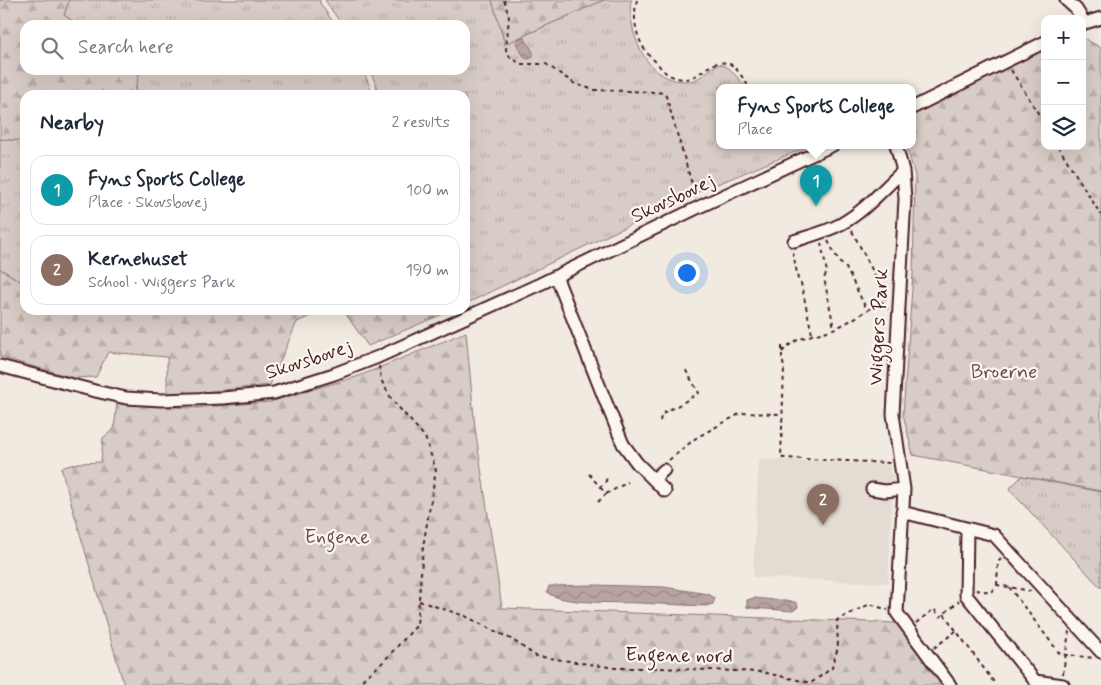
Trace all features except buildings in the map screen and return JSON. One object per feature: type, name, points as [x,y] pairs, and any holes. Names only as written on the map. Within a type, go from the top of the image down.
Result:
[{"type":"street","points":[[1066,0],[1076,9],[1079,15]]},
{"type":"street","points":[[1086,22],[1101,18]]},
{"type":"street","points":[[916,106],[1041,44]]},
{"type":"street","name":"Skovsbovej","points":[[0,366],[126,398],[161,400],[223,398],[274,393],[334,374],[378,357],[556,276],[825,149]]},
{"type":"street","name":"Wiggers Park","points":[[896,613],[904,489],[893,414],[905,199],[902,171],[897,149]]},
{"type":"street","points":[[794,241],[842,224],[857,214],[902,171]]},
{"type":"street","points":[[556,276],[623,444],[637,463],[665,490]]},
{"type":"street","points":[[654,479],[664,470]]},
{"type":"street","points":[[872,489],[885,491],[904,489]]},
{"type":"street","points":[[902,512],[994,535],[1101,652]]},
{"type":"street","points":[[967,529],[966,592],[1035,682],[1062,685]]},
{"type":"street","points":[[896,613],[950,685]]},
{"type":"path","points":[[504,0],[509,17],[506,50],[510,58],[521,64],[546,64],[575,84],[595,90],[657,92],[663,93],[666,96],[699,207]]},
{"type":"path","points":[[637,0],[634,17],[639,37],[648,54],[664,72],[677,78],[686,79],[696,76],[716,63],[730,63],[747,84]]},
{"type":"path","points":[[1006,62],[1041,118]]},
{"type":"path","points":[[1060,150],[1101,215]]},
{"type":"path","points":[[782,352],[790,344],[804,336],[834,328],[885,299],[884,293],[852,231],[854,223],[850,218]]},
{"type":"path","points":[[821,233],[840,263],[845,266],[868,310]]},
{"type":"path","points":[[821,233],[827,272],[824,278],[834,328]]},
{"type":"path","points":[[794,241],[791,243],[812,334]]},
{"type":"path","points":[[882,302],[886,308],[892,309]]},
{"type":"path","points":[[782,346],[784,368],[782,458],[901,464]]},
{"type":"path","points":[[356,685],[382,663],[417,625],[423,547],[436,470],[425,437],[392,400],[381,380],[378,357]]},
{"type":"path","points":[[660,422],[661,416],[666,411],[699,392],[685,369]]},
{"type":"path","points":[[664,470],[664,465],[696,438],[741,413],[782,414]]},
{"type":"path","points":[[589,474],[606,494]]},
{"type":"path","points":[[600,487],[606,481],[607,476]]},
{"type":"path","points":[[598,502],[606,494],[628,482]]},
{"type":"path","points":[[908,629],[934,608],[940,617],[966,592],[992,592],[997,585],[998,562],[1010,552]]},
{"type":"path","points":[[997,585],[1037,592],[1044,589]]},
{"type":"path","points":[[1009,587],[1060,654],[1101,660]]},
{"type":"path","name":"Engene nord","points":[[419,601],[465,616],[511,639],[536,656],[614,668],[762,672],[812,683],[832,668],[838,648],[837,620],[870,604],[896,613]]},
{"type":"path","points":[[944,614],[996,685]]},
{"type":"path","points":[[1062,685],[1071,619]]},
{"type":"path","points":[[926,653],[956,631]]},
{"type":"shaded area","points":[[759,459],[890,465],[890,473],[893,474],[888,583],[753,577]]},
{"type":"green space","points":[[0,0],[69,0],[64,15],[71,20],[20,20],[20,75],[139,75],[135,90],[20,90],[20,141],[0,139]]},
{"type":"green space","points":[[69,0],[320,0],[320,3],[332,20],[71,20],[64,15]]},
{"type":"green space","points":[[325,0],[492,0],[505,44],[604,0],[632,0],[630,5],[631,15],[636,38],[640,50],[654,69],[664,76],[675,80],[691,81],[720,64],[729,68],[743,84],[716,84],[716,149],[802,149],[698,192],[470,302],[470,90],[377,90],[372,75],[470,75],[470,20],[339,20]]},
{"type":"green space","points":[[492,0],[604,0],[505,44]]},
{"type":"green space","name":"Broerne","points":[[1086,39],[1101,48],[1101,491],[913,455],[903,414],[913,274],[915,175],[907,149],[916,149],[916,111],[1005,65],[1041,52],[1041,150],[1086,150]]},
{"type":"green space","points":[[139,75],[365,75],[370,87],[370,90],[135,90]]},
{"type":"green space","points":[[0,139],[20,141],[20,281],[0,269]]},
{"type":"green space","points":[[0,269],[20,281],[20,315],[313,315],[297,322],[270,385],[167,396],[167,357],[108,352],[96,377],[74,378],[0,357]]},
{"type":"green space","points":[[346,315],[440,315],[368,346]]},
{"type":"green space","name":"Engene","points":[[466,332],[475,428],[502,608],[897,623],[942,685],[124,685],[61,468],[78,463],[101,462],[103,438],[114,429],[117,403],[190,408],[270,402],[359,376]]},
{"type":"green space","points":[[1022,476],[1101,492],[1101,588],[1009,489]]},
{"type":"water","points":[[524,37],[533,52],[533,57],[529,59],[525,58],[516,42]]},
{"type":"water","points":[[549,586],[664,587],[708,594],[715,598],[713,604],[706,606],[605,603],[564,599],[547,592]]},
{"type":"water","points":[[754,598],[795,602],[798,607],[793,611],[747,607],[747,600]]},
{"type":"place","name":"Fyns Sports College","points":[[816,206]]},
{"type":"place","name":"Kernehuset","points":[[823,525]]}]
